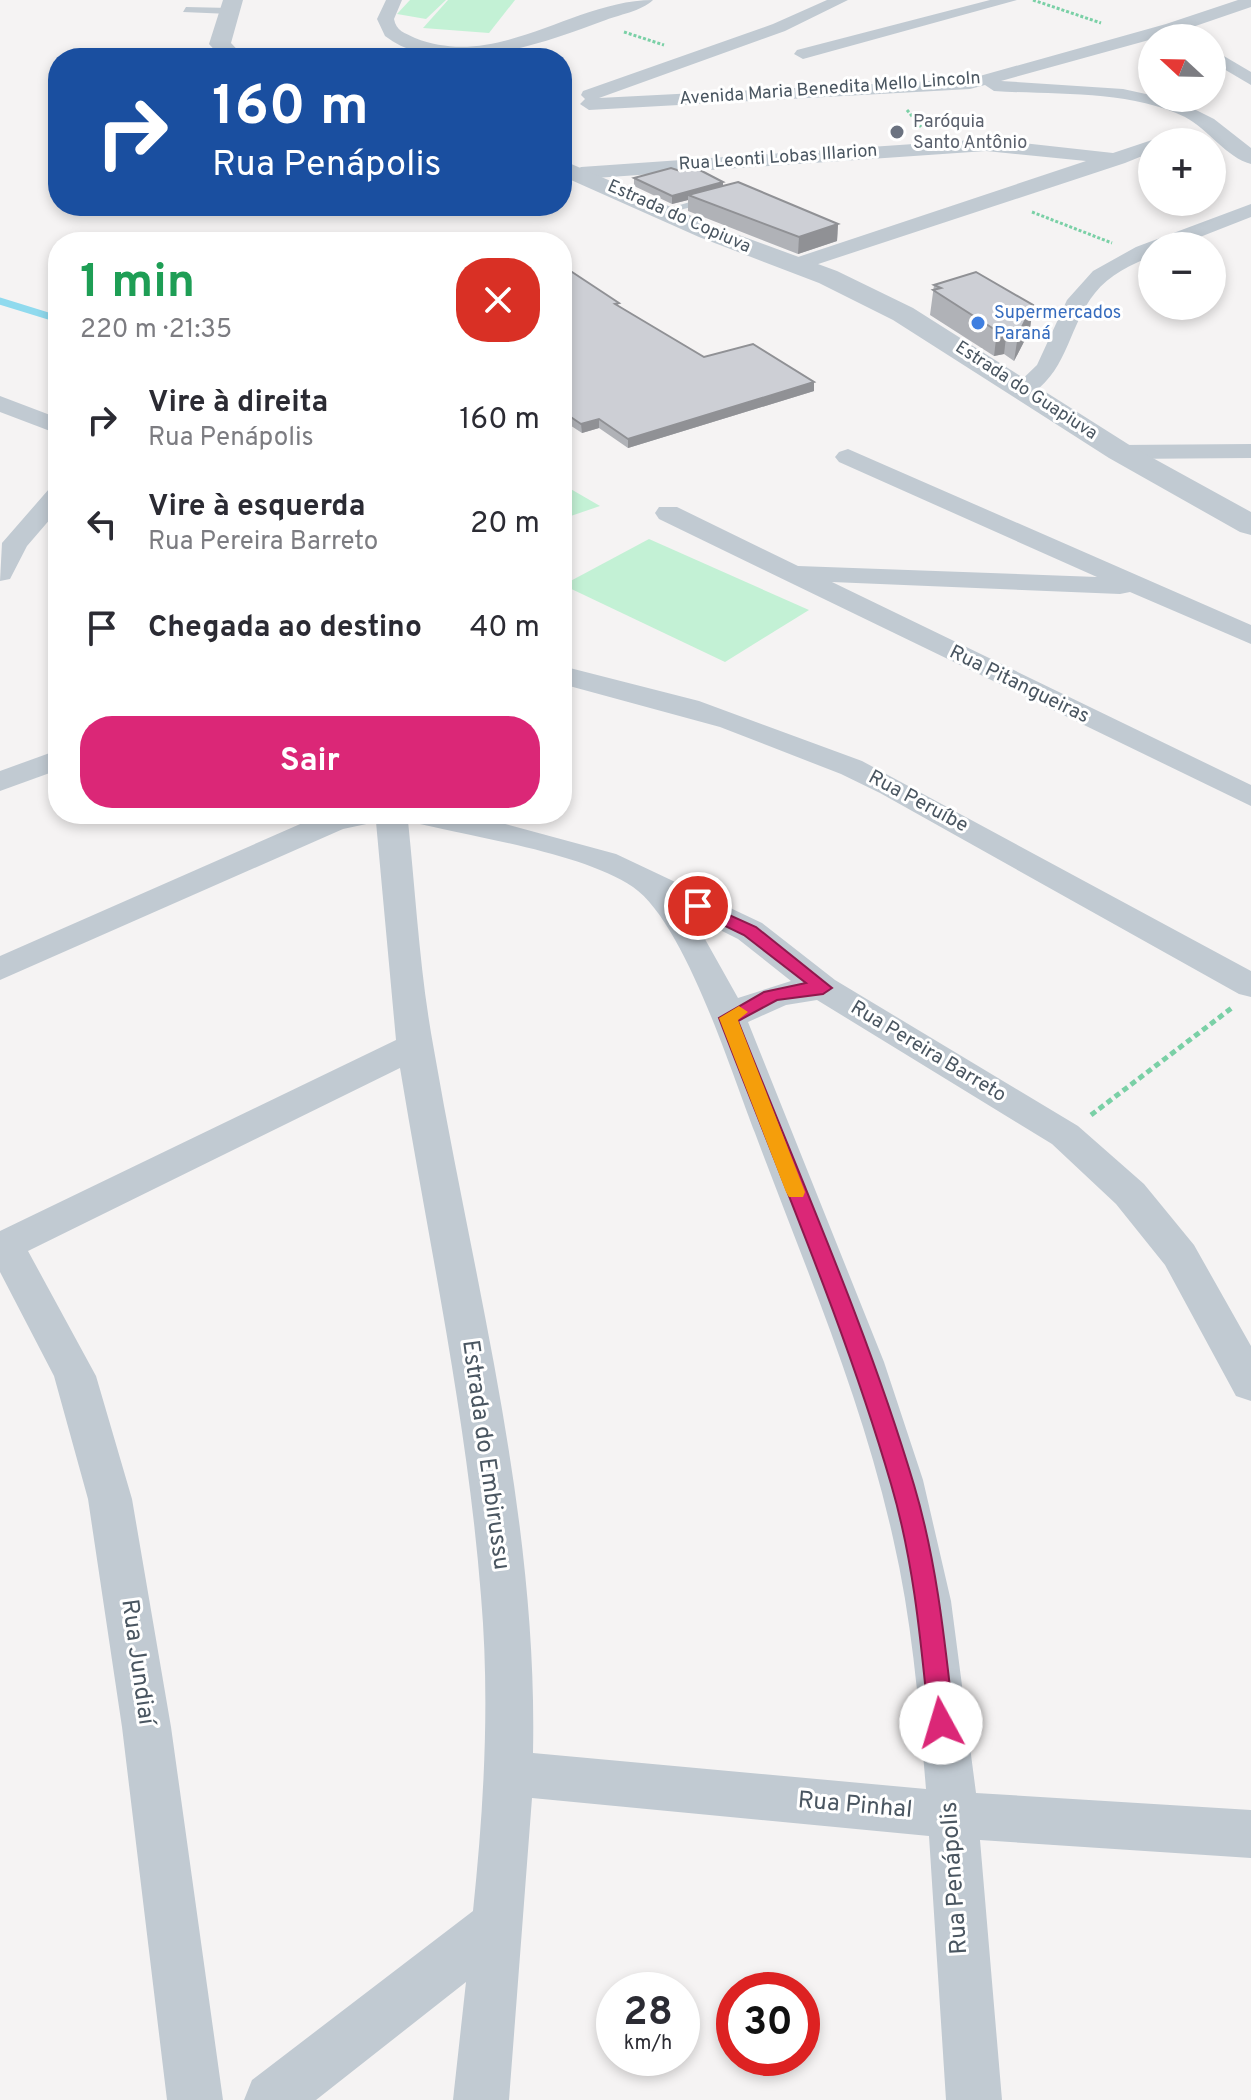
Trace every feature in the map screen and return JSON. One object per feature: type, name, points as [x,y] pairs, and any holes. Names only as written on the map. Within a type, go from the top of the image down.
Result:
[{"type":"street","points":[[394,0],[385,23],[389,32],[417,47],[427,48]]},
{"type":"street","points":[[492,48],[645,0]]},
{"type":"street","points":[[694,55],[766,32],[840,0]]},
{"type":"street","points":[[803,54],[967,2],[1009,0]]},
{"type":"street","name":"Avenida Maria Benedita Mello Lincoln","points":[[1199,24],[1251,1]]},
{"type":"street","points":[[224,48],[220,44],[232,6]]},
{"type":"street","points":[[531,37],[551,12]]},
{"type":"street","name":"Avenida Maria Benedita Mello Lincoln","points":[[694,55],[579,101],[970,84],[1138,37]]},
{"type":"street","points":[[1226,63],[1251,80]]},
{"type":"street","points":[[970,84],[1143,100],[1189,112],[1251,158]]},
{"type":"street","points":[[1195,128],[1207,123]]},
{"type":"street","name":"Rua Leonti Lobas Illarion","points":[[572,170],[938,146],[997,146],[1118,159]]},
{"type":"street","points":[[797,265],[1138,151]]},
{"type":"street","name":"Estrada do Copiuva","points":[[572,170],[797,265]]},
{"type":"street","points":[[1194,232],[1251,210]]},
{"type":"street","points":[[1025,388],[1039,381],[1051,364],[1068,321],[1087,288],[1104,273],[1138,255]]},
{"type":"street","name":"Estrada do Guapiuva","points":[[797,265],[903,314],[1025,388],[1120,452],[1251,525]]},
{"type":"street","points":[[0,403],[48,423]]},
{"type":"street","points":[[1120,452],[1251,451]]},
{"type":"street","points":[[848,457],[1251,635]]},
{"type":"street","points":[[0,573],[15,543],[48,505]]},
{"type":"street","name":"Rua Pitangueiras","points":[[668,513],[1251,797]]},
{"type":"street","name":"Rua Pitangueiras","points":[[787,572],[1141,587]]},
{"type":"street","name":"Rua Peruíbe","points":[[572,677],[720,714],[838,760],[891,786],[1245,994]]},
{"type":"street","points":[[0,782],[48,763]]},
{"type":"street","points":[[0,969],[327,824]]},
{"type":"street","name":"Estrada do Embirussu","points":[[392,824],[415,1046],[467,1320],[490,1485],[508,1650],[508,1773],[481,2100]]},
{"type":"street","name":"Rua Pereira Barreto","points":[[469,824],[605,861],[750,931],[823,988],[1065,1135],[1130,1194],[1180,1255],[1251,1384]]},
{"type":"street","name":"Rua Penápolis","points":[[646,881],[666,901],[728,1018],[870,1386],[903,1487],[928,1601],[951,1815],[974,2100]]},
{"type":"street","points":[[694,949],[750,931]]},
{"type":"street","points":[[728,1018],[771,996],[791,990],[823,988]]},
{"type":"street","points":[[2,1247],[415,1046]]},
{"type":"street","name":"Rua Jundiaí","points":[[2,1247],[55,1332],[82,1396],[106,1483],[128,1594],[163,1832],[195,2100]]},
{"type":"street","name":"Rua Pinhal","points":[[508,1773],[951,1815],[1251,1834]]},
{"type":"street","points":[[272,2100],[495,1926]]},
{"type":"lane","points":[[186,10],[232,6]]},
{"type":"lane","points":[[664,211],[718,197]]},
{"type":"path","points":[[1033,0],[1138,37]]},
{"type":"path","points":[[585,20],[694,55]]},
{"type":"path","points":[[888,87],[938,146]]},
{"type":"path","points":[[997,198],[1138,245]]},
{"type":"path","points":[[1065,1135],[1245,994]]},
{"type":"green space","points":[[410,0],[446,0],[426,19],[397,14]]},
{"type":"green space","points":[[448,0],[515,0],[489,33],[423,28]]},
{"type":"green space","points":[[572,490],[600,506],[572,516]]},
{"type":"green space","points":[[649,539],[809,610],[725,662],[572,589],[572,580]]},
{"type":"building","points":[[694,167],[723,182],[672,196],[634,178],[671,168],[680,171]]},
{"type":"building","points":[[738,182],[838,224],[799,237],[688,195]]},
{"type":"building","points":[[572,272],[619,303],[615,304],[704,357],[753,344],[814,382],[628,439],[599,419],[581,424],[572,418]]},
{"type":"building","points":[[976,272],[1033,305],[1018,335],[1007,329],[997,331],[933,290],[941,288],[934,285]]},
{"type":"waterway","points":[[0,301],[48,316]]},
{"type":"slow traffic","points":[[739,1012],[728,1018],[796,1192]]},
{"type":"place","name":"Paróquia Santo Antônio","points":[[897,132]]},
{"type":"place","name":"Supermercados Paraná","points":[[978,323]]},
{"type":"route","points":[[698,906],[750,931],[823,988],[791,990],[771,996],[728,1018],[870,1386],[903,1487],[928,1601],[941,1723]]}]
